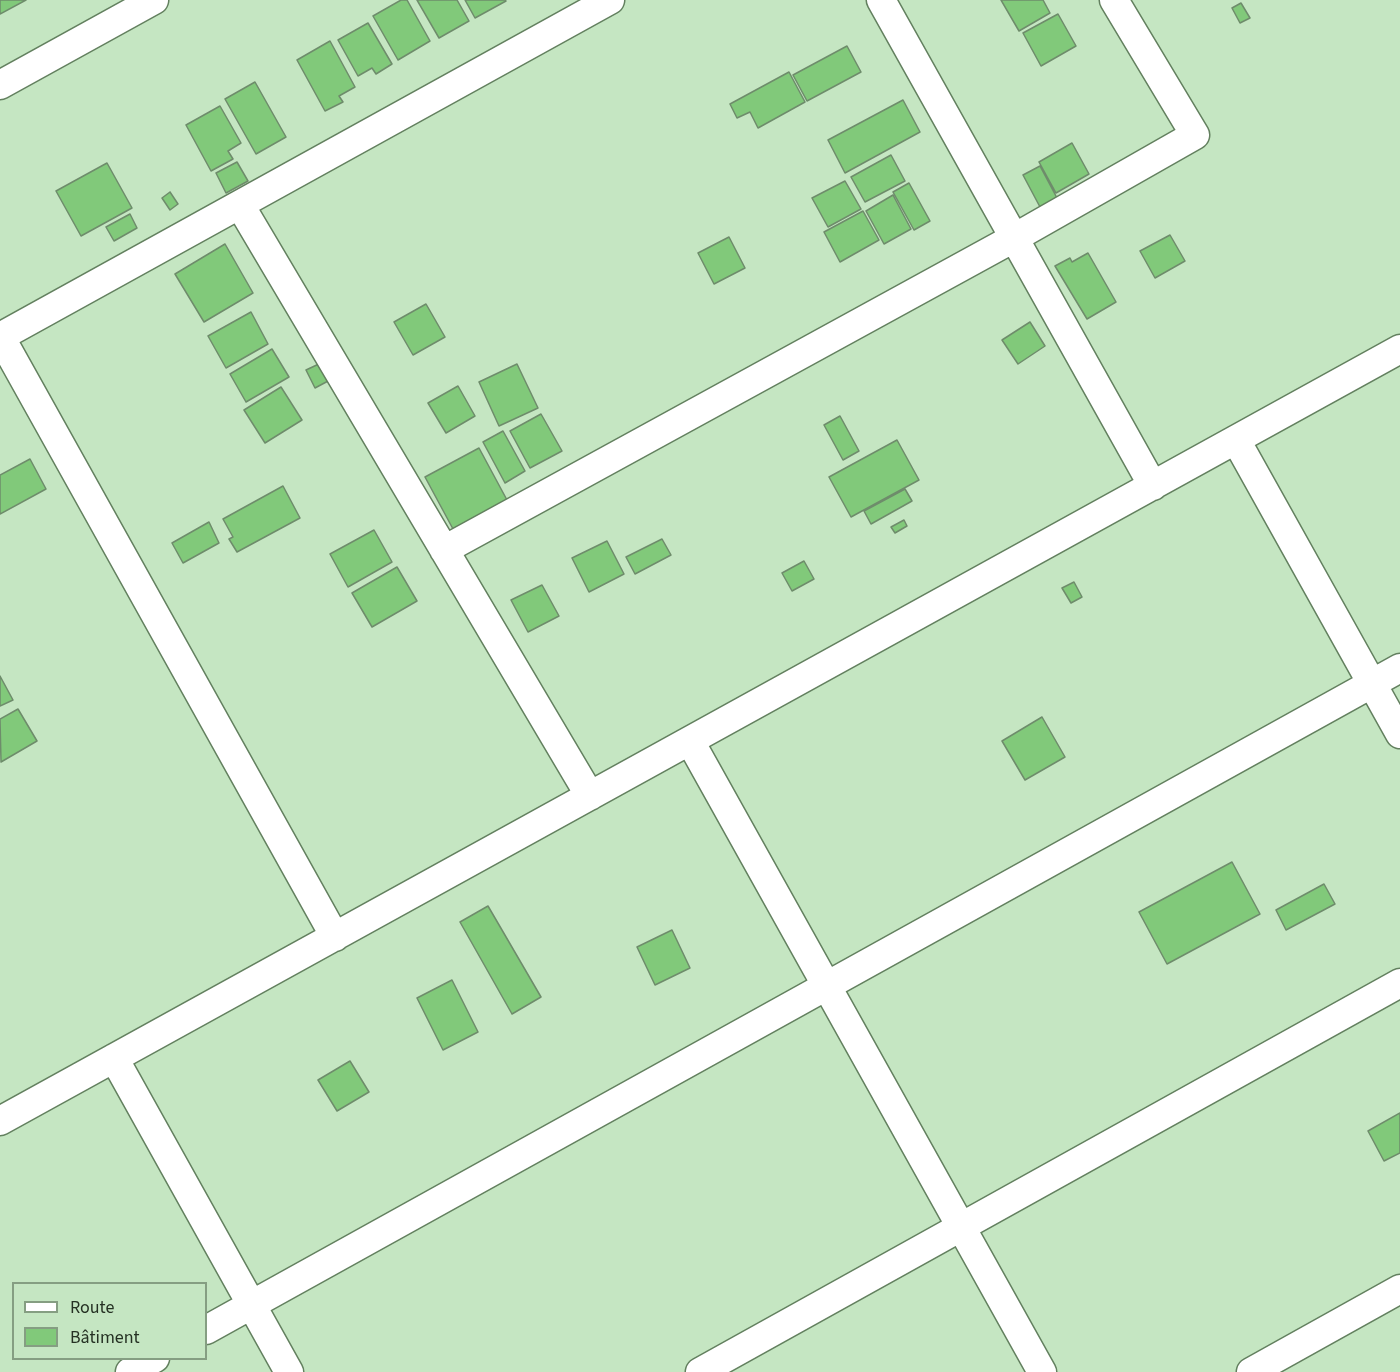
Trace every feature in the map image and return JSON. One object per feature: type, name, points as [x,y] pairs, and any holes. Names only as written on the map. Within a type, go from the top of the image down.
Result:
[{"type":"street","points":[[0,85],[154,0]]},
{"type":"street","points":[[335,937],[0,337],[610,0]]},
{"type":"street","points":[[881,0],[1153,486]]},
{"type":"street","points":[[444,550],[1014,238],[1195,135],[1114,0]]},
{"type":"street","points":[[240,205],[590,796]]},
{"type":"street","points":[[0,1121],[1400,349]]},
{"type":"street","points":[[1236,440],[1400,734]]},
{"type":"street","points":[[207,1329],[1400,668]]},
{"type":"street","points":[[690,741],[1042,1372]]},
{"type":"street","points":[[700,1372],[1400,983]]},
{"type":"street","points":[[114,1058],[289,1372]]},
{"type":"street","points":[[1251,1372],[1400,1289]]},
{"type":"street","points":[[130,1372],[153,1360]]},
{"type":"building","points":[[0,0],[26,0],[0,14]]},
{"type":"building","points":[[401,0],[407,0],[430,41],[398,60],[373,16]]},
{"type":"building","points":[[417,0],[457,0],[469,21],[439,38]]},
{"type":"building","points":[[465,0],[505,0],[506,1],[475,18]]},
{"type":"building","points":[[1001,0],[1043,0],[1050,13],[1019,31]]},
{"type":"building","points":[[1241,3],[1250,18],[1240,23],[1232,8]]},
{"type":"building","points":[[1058,14],[1076,46],[1041,66],[1023,33]]},
{"type":"building","points":[[368,23],[392,64],[376,74],[372,68],[358,76],[338,40]]},
{"type":"building","points":[[330,41],[355,87],[339,96],[343,102],[325,111],[297,60]]},
{"type":"building","points":[[847,46],[861,72],[807,101],[793,75]]},
{"type":"building","points":[[789,72],[805,102],[758,128],[750,112],[737,118],[730,104]]},
{"type":"building","points":[[255,82],[286,137],[256,154],[225,99]]},
{"type":"building","points":[[903,100],[920,132],[845,173],[828,140]]},
{"type":"building","points":[[220,106],[241,143],[228,151],[233,159],[211,171],[186,125]]},
{"type":"building","points":[[1072,143],[1089,174],[1056,193],[1039,162]]},
{"type":"building","points":[[891,155],[905,181],[865,202],[851,177]]},
{"type":"building","points":[[237,162],[248,181],[226,193],[216,173]]},
{"type":"building","points":[[107,163],[132,208],[81,236],[56,191]]},
{"type":"building","points":[[1040,166],[1057,198],[1040,207],[1023,175]]},
{"type":"building","points":[[845,181],[861,209],[828,227],[812,198]]},
{"type":"building","points":[[909,183],[930,221],[914,230],[893,192]]},
{"type":"building","points":[[170,192],[178,204],[170,210],[162,198]]},
{"type":"building","points":[[893,195],[911,229],[884,244],[866,211]]},
{"type":"building","points":[[863,211],[879,240],[840,262],[824,232]]},
{"type":"building","points":[[130,214],[137,228],[114,241],[106,227]]},
{"type":"building","points":[[1170,235],[1185,261],[1155,278],[1140,251]]},
{"type":"building","points":[[729,237],[745,268],[714,284],[698,253]]},
{"type":"building","points":[[225,244],[253,293],[204,322],[175,274]]},
{"type":"building","points":[[1088,253],[1116,302],[1087,319],[1055,266],[1070,258],[1072,262]]},
{"type":"building","points":[[426,304],[445,337],[413,355],[394,322]]},
{"type":"building","points":[[251,312],[268,344],[226,368],[208,336]]},
{"type":"building","points":[[1030,322],[1045,346],[1018,364],[1002,340]]},
{"type":"building","points":[[272,349],[289,377],[246,402],[230,374]]},
{"type":"building","points":[[321,363],[330,380],[315,388],[306,370]]},
{"type":"building","points":[[517,364],[538,408],[499,426],[479,382]]},
{"type":"building","points":[[458,386],[475,416],[446,433],[428,403]]},
{"type":"building","points":[[281,387],[302,420],[265,443],[244,410]]},
{"type":"building","points":[[541,414],[562,451],[530,468],[510,431]]},
{"type":"building","points":[[840,416],[859,451],[843,460],[824,425]]},
{"type":"building","points":[[503,431],[525,471],[505,483],[483,442]]},
{"type":"building","points":[[897,440],[919,480],[851,517],[829,477]]},
{"type":"building","points":[[479,448],[507,500],[453,529],[425,477]]},
{"type":"building","points":[[30,459],[46,489],[0,514],[0,475]]},
{"type":"building","points":[[283,486],[300,518],[237,552],[229,539],[233,537],[223,519]]},
{"type":"building","points":[[905,489],[912,501],[871,524],[864,511]]},
{"type":"building","points":[[904,520],[907,526],[895,533],[891,527]]},
{"type":"building","points":[[209,522],[219,543],[183,563],[172,543]]},
{"type":"building","points":[[374,530],[392,562],[348,587],[330,554]]},
{"type":"building","points":[[662,539],[671,555],[635,574],[626,557]]},
{"type":"building","points":[[607,541],[624,574],[589,592],[572,558]]},
{"type":"building","points":[[804,561],[814,579],[792,591],[782,573]]},
{"type":"building","points":[[397,567],[417,601],[372,627],[352,593]]},
{"type":"building","points":[[1074,582],[1082,597],[1071,603],[1062,588]]},
{"type":"building","points":[[542,585],[559,616],[528,632],[511,600]]},
{"type":"building","points":[[0,676],[13,700],[0,706]]},
{"type":"building","points":[[18,709],[37,741],[1,762],[0,719]]},
{"type":"building","points":[[1042,717],[1065,757],[1025,780],[1002,741]]},
{"type":"building","points":[[1232,862],[1260,914],[1167,964],[1139,912]]},
{"type":"building","points":[[1324,884],[1335,904],[1286,930],[1276,910]]},
{"type":"building","points":[[488,906],[541,997],[512,1014],[460,922]]},
{"type":"building","points":[[672,930],[690,968],[655,985],[637,947]]},
{"type":"building","points":[[452,980],[478,1032],[443,1050],[417,998]]},
{"type":"building","points":[[350,1061],[369,1092],[337,1111],[318,1080]]},
{"type":"building","points":[[1400,1113],[1400,1153],[1384,1161],[1368,1131]]}]
